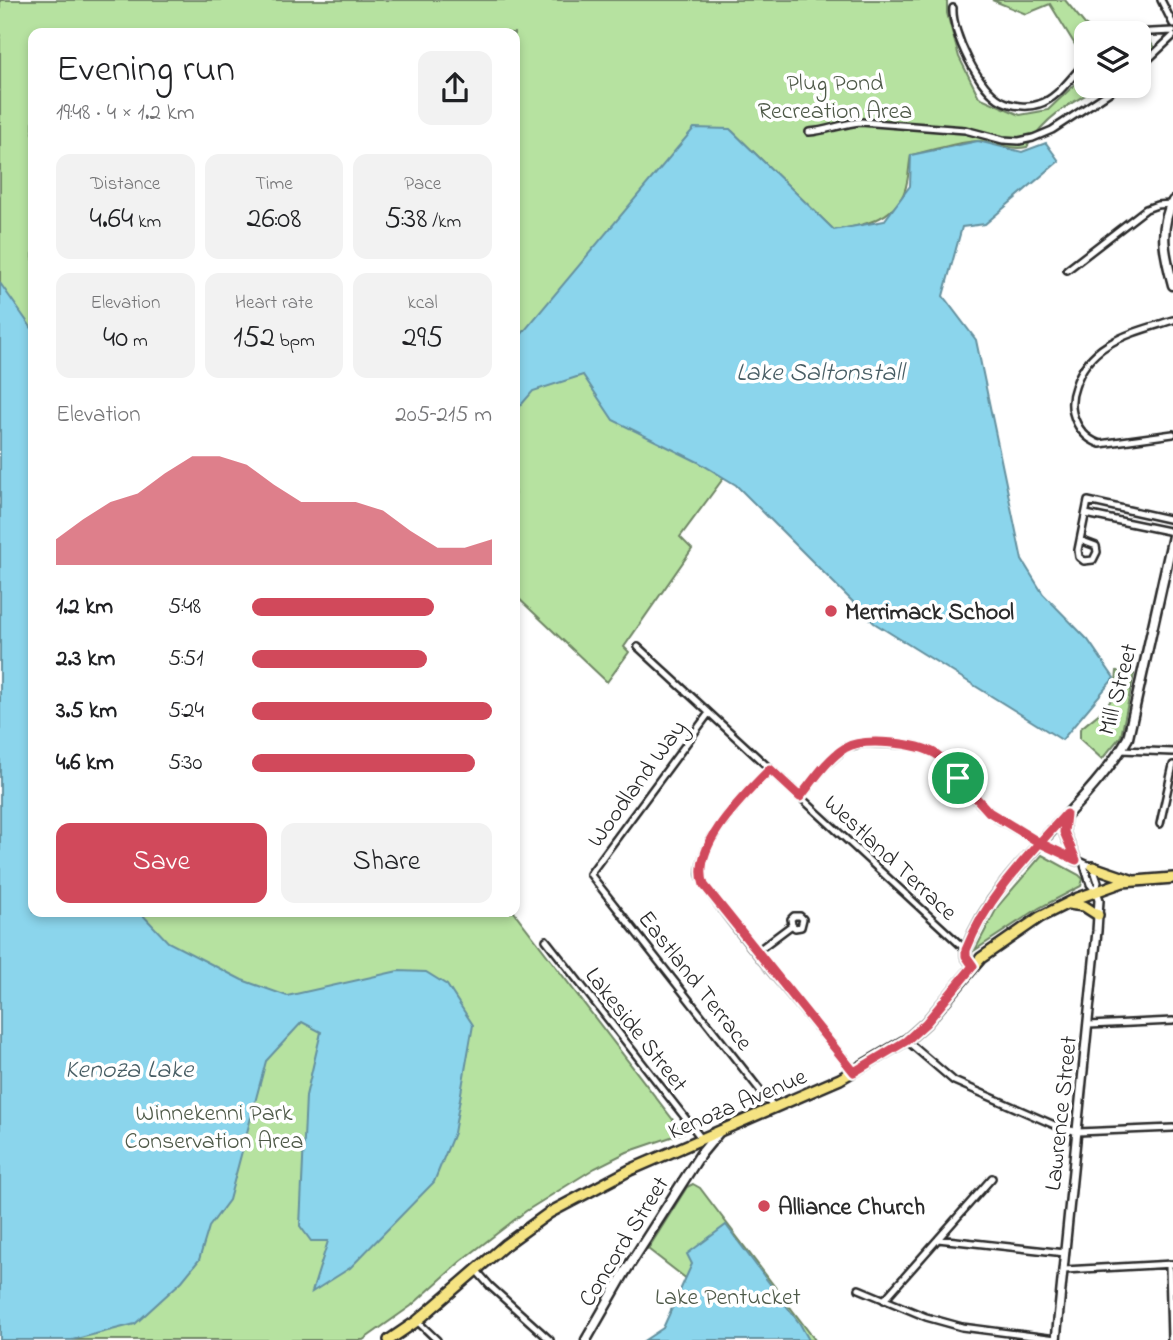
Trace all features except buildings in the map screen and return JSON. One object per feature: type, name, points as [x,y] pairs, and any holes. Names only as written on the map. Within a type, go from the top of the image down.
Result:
[{"type":"main road","points":[[1172,202],[1163,235],[1170,258],[1173,285]]},
{"type":"main road","name":"Mill Street","points":[[966,950],[990,903],[1121,750],[1128,738],[1173,534]]},
{"type":"main road","points":[[1066,814],[1064,832],[1076,860]]},
{"type":"main road","points":[[1088,866],[1133,881]]},
{"type":"main road","name":"Kenoza Avenue","points":[[389,1340],[417,1321],[505,1245],[549,1213],[629,1170],[854,1072],[906,1041],[926,1023],[973,966],[1026,925],[1096,891],[1133,881],[1173,878]]},
{"type":"main road","points":[[1066,904],[1084,906],[1098,915]]},
{"type":"main road","points":[[966,950],[966,956],[973,966]]},
{"type":"main road","name":"Concord Street","points":[[586,1340],[625,1272],[701,1155],[721,1130]]},
{"type":"street","points":[[1161,0],[1173,24]]},
{"type":"street","points":[[953,8],[954,23],[971,63],[985,86],[1000,101],[1022,106],[1041,104],[1074,74]]},
{"type":"street","points":[[1151,33],[1173,33]]},
{"type":"street","points":[[1151,56],[1173,33]]},
{"type":"street","points":[[808,132],[861,122],[965,130],[1003,140],[1019,141],[1052,130],[1101,98]]},
{"type":"street","points":[[1067,270],[1146,209],[1172,202]]},
{"type":"street","points":[[1173,320],[1131,332],[1111,341],[1096,353],[1084,366],[1073,393],[1072,410],[1076,422],[1091,441],[1100,444],[1173,434]]},
{"type":"street","points":[[1080,540],[1096,546],[1097,555],[1093,560],[1084,561],[1079,557],[1080,540],[1088,501],[1173,520]]},
{"type":"street","points":[[1086,513],[1173,534]]},
{"type":"street","name":"Westland Terrace","points":[[638,647],[966,950]]},
{"type":"street","name":"Woodland Way","points":[[590,874],[709,713]]},
{"type":"street","points":[[800,797],[824,767],[846,747],[865,743],[912,745],[935,754],[989,812],[1040,843],[1088,866],[1098,882],[1096,891]]},
{"type":"street","points":[[1121,750],[1173,752]]},
{"type":"street","points":[[1160,824],[1173,765]]},
{"type":"street","points":[[770,769],[710,839],[700,874],[704,885],[756,952],[854,1072]]},
{"type":"street","name":"Eastland Terrace","points":[[590,874],[774,1108]]},
{"type":"street","name":"Lawrence Street","points":[[1056,1340],[1089,1025],[1099,900],[1096,891]]},
{"type":"street","points":[[756,952],[792,925]]},
{"type":"street","name":"Lakeside Street","points":[[546,940],[701,1138]]},
{"type":"street","points":[[1089,1025],[1173,1021]]},
{"type":"street","points":[[906,1041],[954,1081],[1059,1127],[1078,1132],[1173,1128]]},
{"type":"street","points":[[884,1300],[992,1178]]},
{"type":"street","points":[[938,1239],[1065,1253]]},
{"type":"street","points":[[1063,1270],[1171,1264],[1171,1340]]},
{"type":"street","points":[[476,1269],[499,1294],[550,1340]]},
{"type":"street","points":[[859,1289],[926,1317],[962,1327],[1056,1340]]},
{"type":"street","points":[[417,1321],[437,1340]]},
{"type":"green space","name":"Winnekenni Park Conservation Area","points":[[0,0],[947,0],[947,13],[959,57],[979,97],[1020,115],[1048,110],[1074,85],[1074,98],[1081,98],[1051,118],[1027,147],[1014,148],[985,141],[971,141],[911,155],[903,194],[889,212],[869,223],[834,230],[732,131],[721,129],[520,344],[520,28],[28,28],[28,917],[518,917],[683,1133],[627,1152],[595,1168],[526,1211],[460,1262],[411,1306],[363,1340],[0,1340]]},
{"type":"green space","points":[[992,0],[1065,0],[1082,21],[1074,21],[1074,43],[1050,4],[1026,14]]},
{"type":"green space","points":[[587,368],[728,472],[680,537],[692,549],[624,647],[629,652],[607,682],[520,600],[520,397],[534,384]]},
{"type":"green space","points":[[1117,671],[1134,674],[1121,736],[1102,759],[1080,739],[1080,729],[1111,700]]},
{"type":"green space","points":[[1042,855],[1079,875],[1083,879],[1081,886],[1039,908],[975,950],[998,906]]},
{"type":"green space","name":"Lake Pentucket","points":[[693,1184],[700,1188],[815,1340],[651,1340],[666,1329],[688,1280],[648,1249],[687,1187]]},
{"type":"water","name":"Lake Saltonstall","points":[[694,128],[730,129],[834,230],[884,221],[910,186],[911,155],[978,141],[1022,152],[1046,143],[1059,161],[985,224],[962,227],[943,296],[976,340],[1022,560],[1043,594],[1088,640],[1114,678],[1062,740],[874,623],[736,485],[698,462],[613,420],[583,375],[533,391],[520,406],[520,336]]},
{"type":"water","name":"Kenoza Lake","points":[[0,283],[28,323],[28,917],[145,917],[168,942],[242,980],[287,996],[398,971],[426,972],[447,985],[473,1025],[454,1133],[434,1182],[350,1268],[312,1292],[328,1241],[311,1241],[300,1226],[306,1096],[321,1032],[302,1022],[266,1061],[229,1200],[209,1227],[199,1260],[182,1281],[135,1324],[72,1340],[0,1340]]},
{"type":"water","name":"Lake Pentucket","points":[[726,1225],[809,1340],[645,1340],[663,1328],[692,1264],[687,1254]]},
{"type":"place","name":"Merrimack School","points":[[831,611]]},
{"type":"place","name":"Alliance Church","points":[[764,1206]]},
{"type":"route","points":[[958,778],[944,761],[924,748],[912,745],[854,744],[846,747],[824,767],[800,797],[770,769],[710,839],[700,874],[704,885],[854,1072],[908,1039],[942,1006],[973,966],[966,956],[966,950],[985,910],[995,895],[1040,843],[1066,814],[1063,821],[1064,832],[1076,860],[1040,843],[1000,820],[980,804],[958,778]]},
{"type":"park label","name":"Plug Pond Recreation Area","points":[[835,96]]}]
